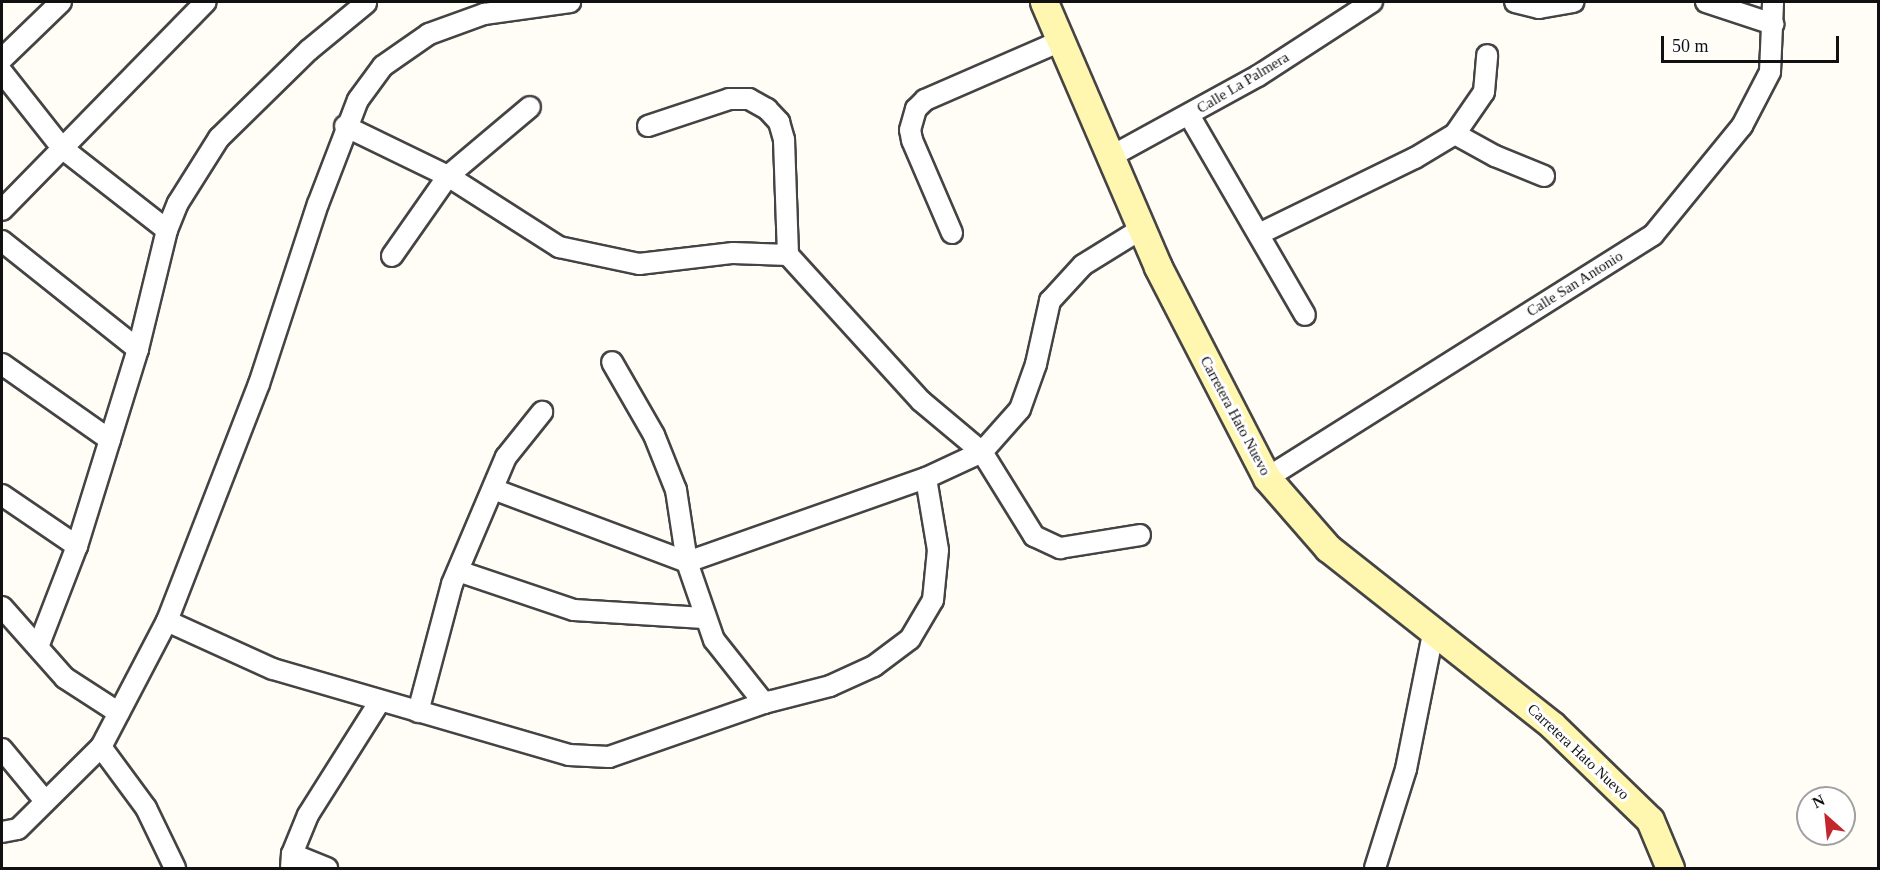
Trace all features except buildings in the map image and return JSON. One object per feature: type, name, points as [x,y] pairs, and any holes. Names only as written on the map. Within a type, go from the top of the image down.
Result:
[{"type":"main road","name":"Carretera Hato Nuevo","points":[[1044,2],[1141,229],[1267,478],[1328,548],[1434,629],[1552,725],[1650,820],[1670,868]]},
{"type":"street","points":[[2,59],[61,2]]},
{"type":"street","points":[[2,210],[206,2]]},
{"type":"street","points":[[2,832],[18,829],[101,747],[166,621],[259,384],[345,126],[358,100],[383,66],[429,34],[484,14],[570,2]]},
{"type":"street","name":"Calle La Palmera","points":[[1110,157],[1258,76],[1372,2]]},
{"type":"street","points":[[1515,2],[1539,8],[1573,2]]},
{"type":"street","points":[[1706,2],[1773,24]]},
{"type":"street","name":"Calle San Antonio","points":[[1267,478],[1653,235],[1742,126],[1770,72],[1773,2]]},
{"type":"street","points":[[38,647],[77,546],[138,349],[167,230],[178,203],[219,138],[309,50],[366,3]]},
{"type":"street","points":[[952,232],[912,140],[910,130],[916,109],[925,100],[1061,41]]},
{"type":"street","points":[[1260,233],[1415,159],[1455,134],[1484,92],[1487,55]]},
{"type":"street","points":[[2,72],[62,148],[167,230]]},
{"type":"street","points":[[648,126],[729,99],[749,99],[767,109],[779,122],[784,140],[788,255],[921,401],[982,452],[1034,536],[1060,548],[1140,535]]},
{"type":"street","points":[[393,256],[448,176],[530,107]]},
{"type":"street","points":[[1189,115],[1260,233],[1305,315]]},
{"type":"street","points":[[345,126],[448,176],[559,247],[639,264],[733,253],[788,255]]},
{"type":"street","points":[[1455,134],[1495,156],[1544,176]]},
{"type":"street","points":[[493,489],[687,562],[926,478],[982,452],[1020,409],[1036,364],[1050,301],[1083,265],[1141,229]]},
{"type":"street","points":[[2,241],[138,349]]},
{"type":"street","points":[[612,362],[654,435],[676,490],[687,562],[704,618],[714,640],[764,703]]},
{"type":"street","points":[[2,364],[110,440]]},
{"type":"street","points":[[418,712],[458,571],[506,457],[542,412]]},
{"type":"street","points":[[166,621],[273,669],[584,759],[609,757],[764,703],[830,686],[874,666],[910,639],[933,600],[938,550],[926,478]]},
{"type":"street","points":[[2,495],[77,546]]},
{"type":"street","points":[[458,571],[574,610],[704,618]]},
{"type":"street","points":[[2,607],[65,678],[119,713]]},
{"type":"street","points":[[1375,868],[1406,770],[1434,629]]},
{"type":"street","points":[[327,868],[291,861],[308,815],[380,700]]},
{"type":"street","points":[[101,747],[146,808],[175,868]]},
{"type":"street","points":[[2,749],[45,801]]}]
